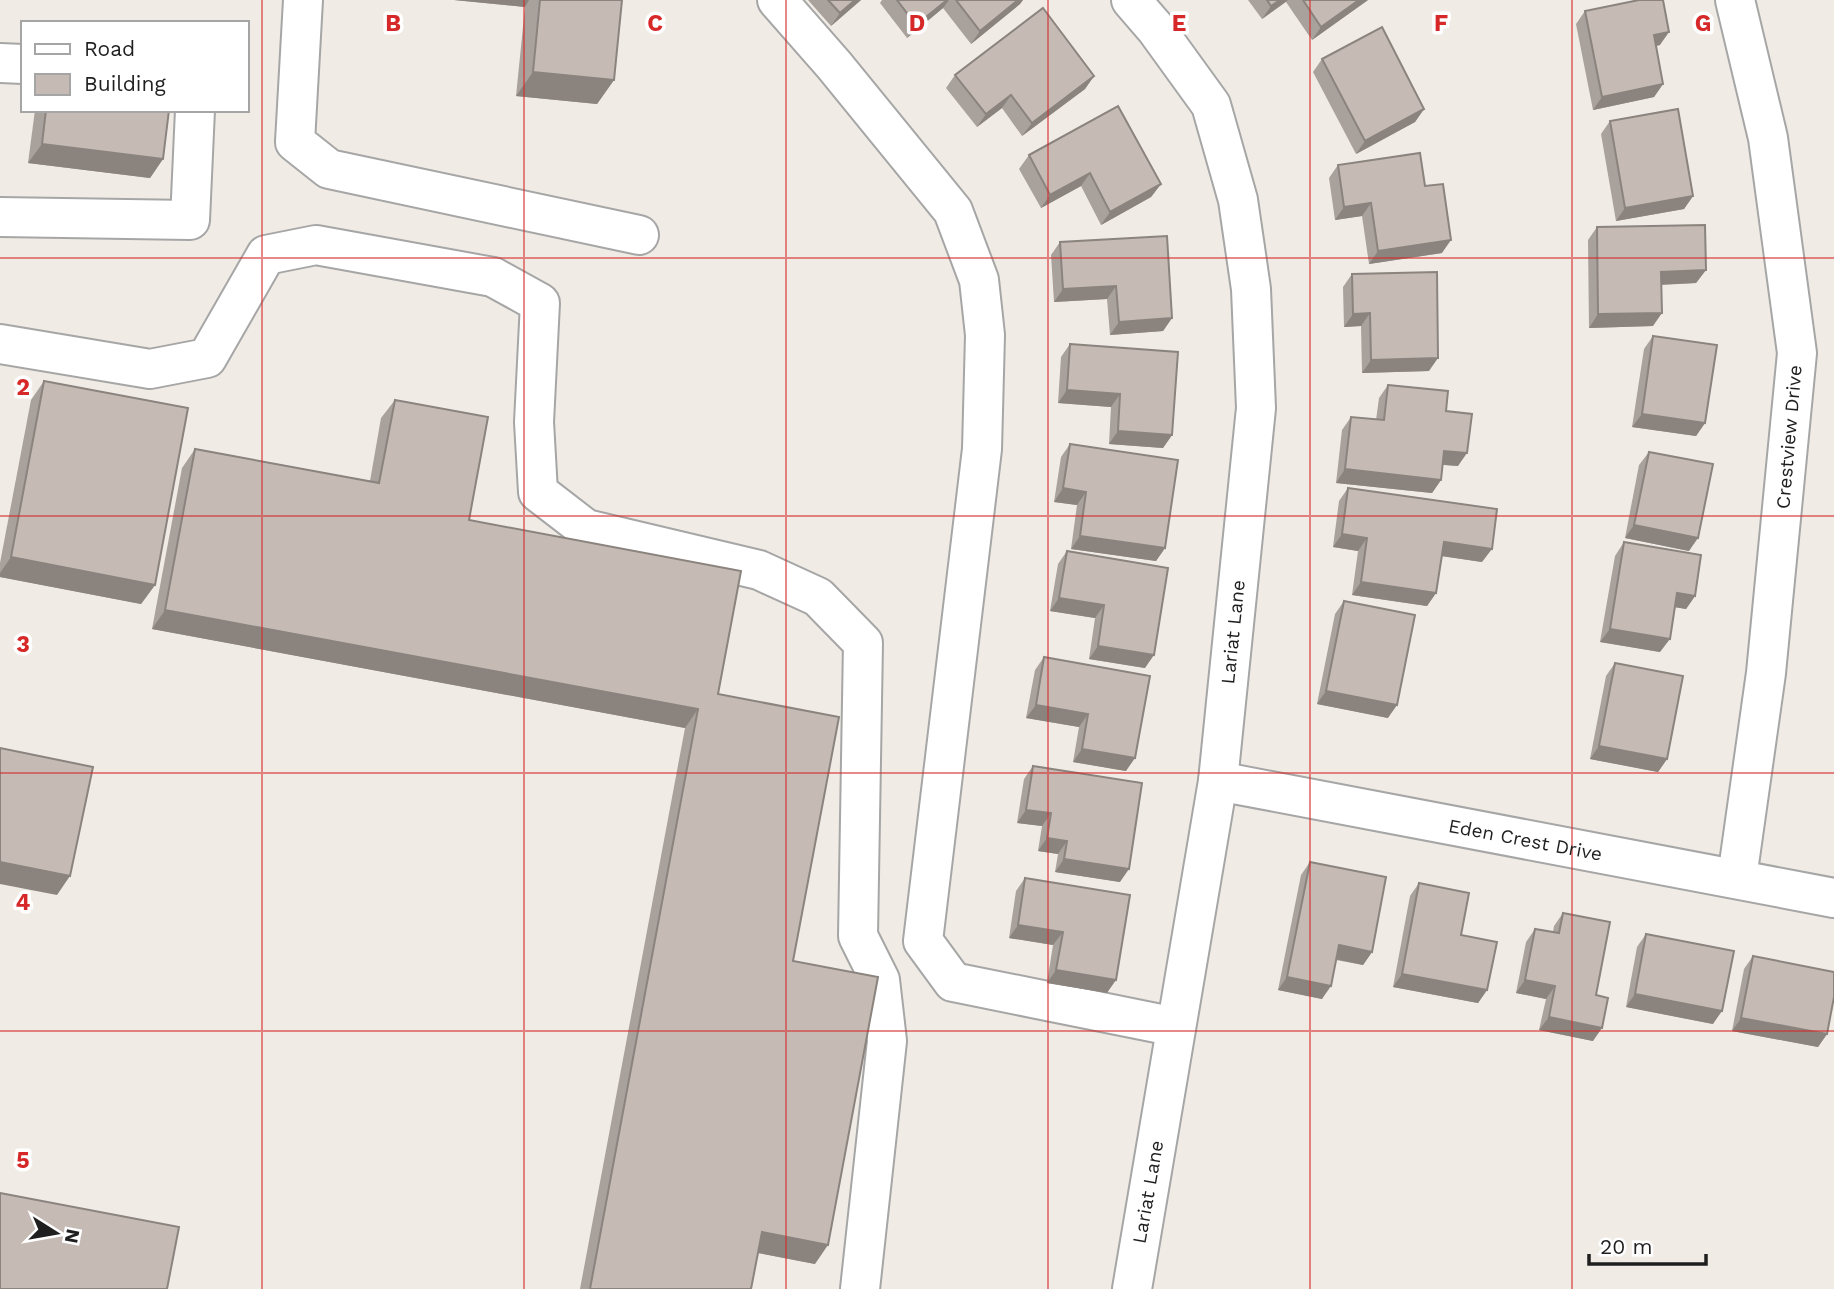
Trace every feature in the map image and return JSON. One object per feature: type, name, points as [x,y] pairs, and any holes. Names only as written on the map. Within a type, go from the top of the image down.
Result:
[{"type":"street","points":[[303,0],[295,142],[329,169],[639,235]]},
{"type":"street","points":[[778,0],[953,211],[979,280],[985,335],[982,449],[923,940],[953,982],[1176,1027]]},
{"type":"street","name":"Lariat Lane","points":[[1131,0],[1156,29],[1211,105],[1238,200],[1251,289],[1256,408],[1218,781],[1132,1289]]},
{"type":"street","name":"Crestview Drive","points":[[1735,0],[1768,138],[1797,354],[1766,673],[1737,878]]},
{"type":"street","points":[[0,63],[21,64]]},
{"type":"street","points":[[0,217],[190,220],[195,112]]},
{"type":"street","points":[[0,344],[150,369],[207,358],[267,255],[316,245],[493,276],[540,303],[534,422],[538,492],[586,529],[758,570],[806,591],[818,597],[863,643],[859,936],[880,980],[887,1041],[860,1289]]},
{"type":"street","name":"Eden Crest Drive","points":[[1218,781],[1834,898]]},
{"type":"building","points":[[540,0],[622,0],[614,80],[533,72]]},
{"type":"building","points":[[828,0],[855,0],[840,13]]},
{"type":"building","points":[[897,0],[947,0],[916,25]]},
{"type":"building","points":[[956,0],[1018,0],[980,31]]},
{"type":"building","points":[[1267,0],[1280,0],[1271,6]]},
{"type":"building","points":[[1303,0],[1359,0],[1321,27]]},
{"type":"building","points":[[1639,0],[1663,0],[1669,32],[1654,35],[1663,84],[1602,97],[1585,11]]},
{"type":"building","points":[[1043,8],[1094,76],[1032,123],[1011,95],[986,114],[955,75]]},
{"type":"building","points":[[1382,27],[1424,109],[1365,141],[1322,59]]},
{"type":"building","points":[[1118,106],[1161,184],[1110,212],[1090,173],[1050,195],[1029,155]]},
{"type":"building","points":[[1678,109],[1693,196],[1625,208],[1610,121]]},
{"type":"building","points":[[46,112],[169,112],[163,159],[42,144]]},
{"type":"building","points":[[1420,153],[1425,186],[1443,184],[1451,240],[1378,251],[1371,203],[1344,207],[1338,165]]},
{"type":"building","points":[[1705,225],[1706,270],[1661,272],[1662,313],[1598,314],[1597,227]]},
{"type":"building","points":[[1167,236],[1172,318],[1119,322],[1116,286],[1063,289],[1060,242]]},
{"type":"building","points":[[1437,272],[1438,358],[1371,360],[1370,313],[1353,314],[1352,274]]},
{"type":"building","points":[[1653,336],[1717,345],[1705,423],[1642,414]]},
{"type":"building","points":[[1070,344],[1178,352],[1172,435],[1118,431],[1120,394],[1067,390]]},
{"type":"building","points":[[44,381],[188,408],[155,585],[11,557]]},
{"type":"building","points":[[1388,385],[1448,391],[1446,411],[1472,414],[1467,453],[1444,451],[1441,480],[1345,469],[1351,417],[1384,420]]},
{"type":"building","points":[[395,400],[488,417],[469,520],[741,571],[718,694],[839,717],[793,961],[878,977],[828,1245],[762,1232],[751,1289],[590,1289],[698,709],[165,610],[195,449],[379,483]]},
{"type":"building","points":[[1070,444],[1178,460],[1165,548],[1080,536],[1086,492],[1063,488]]},
{"type":"building","points":[[1649,452],[1713,464],[1698,538],[1634,525]]},
{"type":"building","points":[[1348,488],[1497,509],[1492,549],[1444,542],[1436,593],[1361,582],[1367,538],[1342,534]]},
{"type":"building","points":[[1624,542],[1701,555],[1695,596],[1677,593],[1670,639],[1610,629]]},
{"type":"building","points":[[1067,551],[1168,568],[1154,655],[1098,646],[1104,605],[1059,598]]},
{"type":"building","points":[[1344,601],[1415,615],[1397,705],[1326,691]]},
{"type":"building","points":[[1044,657],[1150,676],[1135,758],[1082,749],[1088,714],[1036,705]]},
{"type":"building","points":[[1615,663],[1683,676],[1667,759],[1599,746]]},
{"type":"building","points":[[0,748],[93,767],[70,876],[0,862]]},
{"type":"building","points":[[1033,766],[1142,783],[1129,869],[1064,859],[1067,841],[1047,838],[1051,813],[1026,810]]},
{"type":"building","points":[[1310,862],[1386,877],[1372,952],[1339,945],[1331,986],[1287,977]]},
{"type":"building","points":[[1025,878],[1130,895],[1116,980],[1056,970],[1063,932],[1018,925]]},
{"type":"building","points":[[1419,883],[1469,893],[1461,935],[1497,942],[1487,990],[1402,974]]},
{"type":"building","points":[[1563,913],[1610,922],[1596,995],[1608,998],[1602,1028],[1549,1017],[1555,986],[1525,980],[1535,929],[1559,933]]},
{"type":"building","points":[[1646,934],[1734,951],[1722,1011],[1635,994]]},
{"type":"building","points":[[1753,956],[1834,972],[1834,997],[1827,1034],[1741,1018]]},
{"type":"building","points":[[0,1193],[179,1227],[167,1289],[0,1289]]}]
